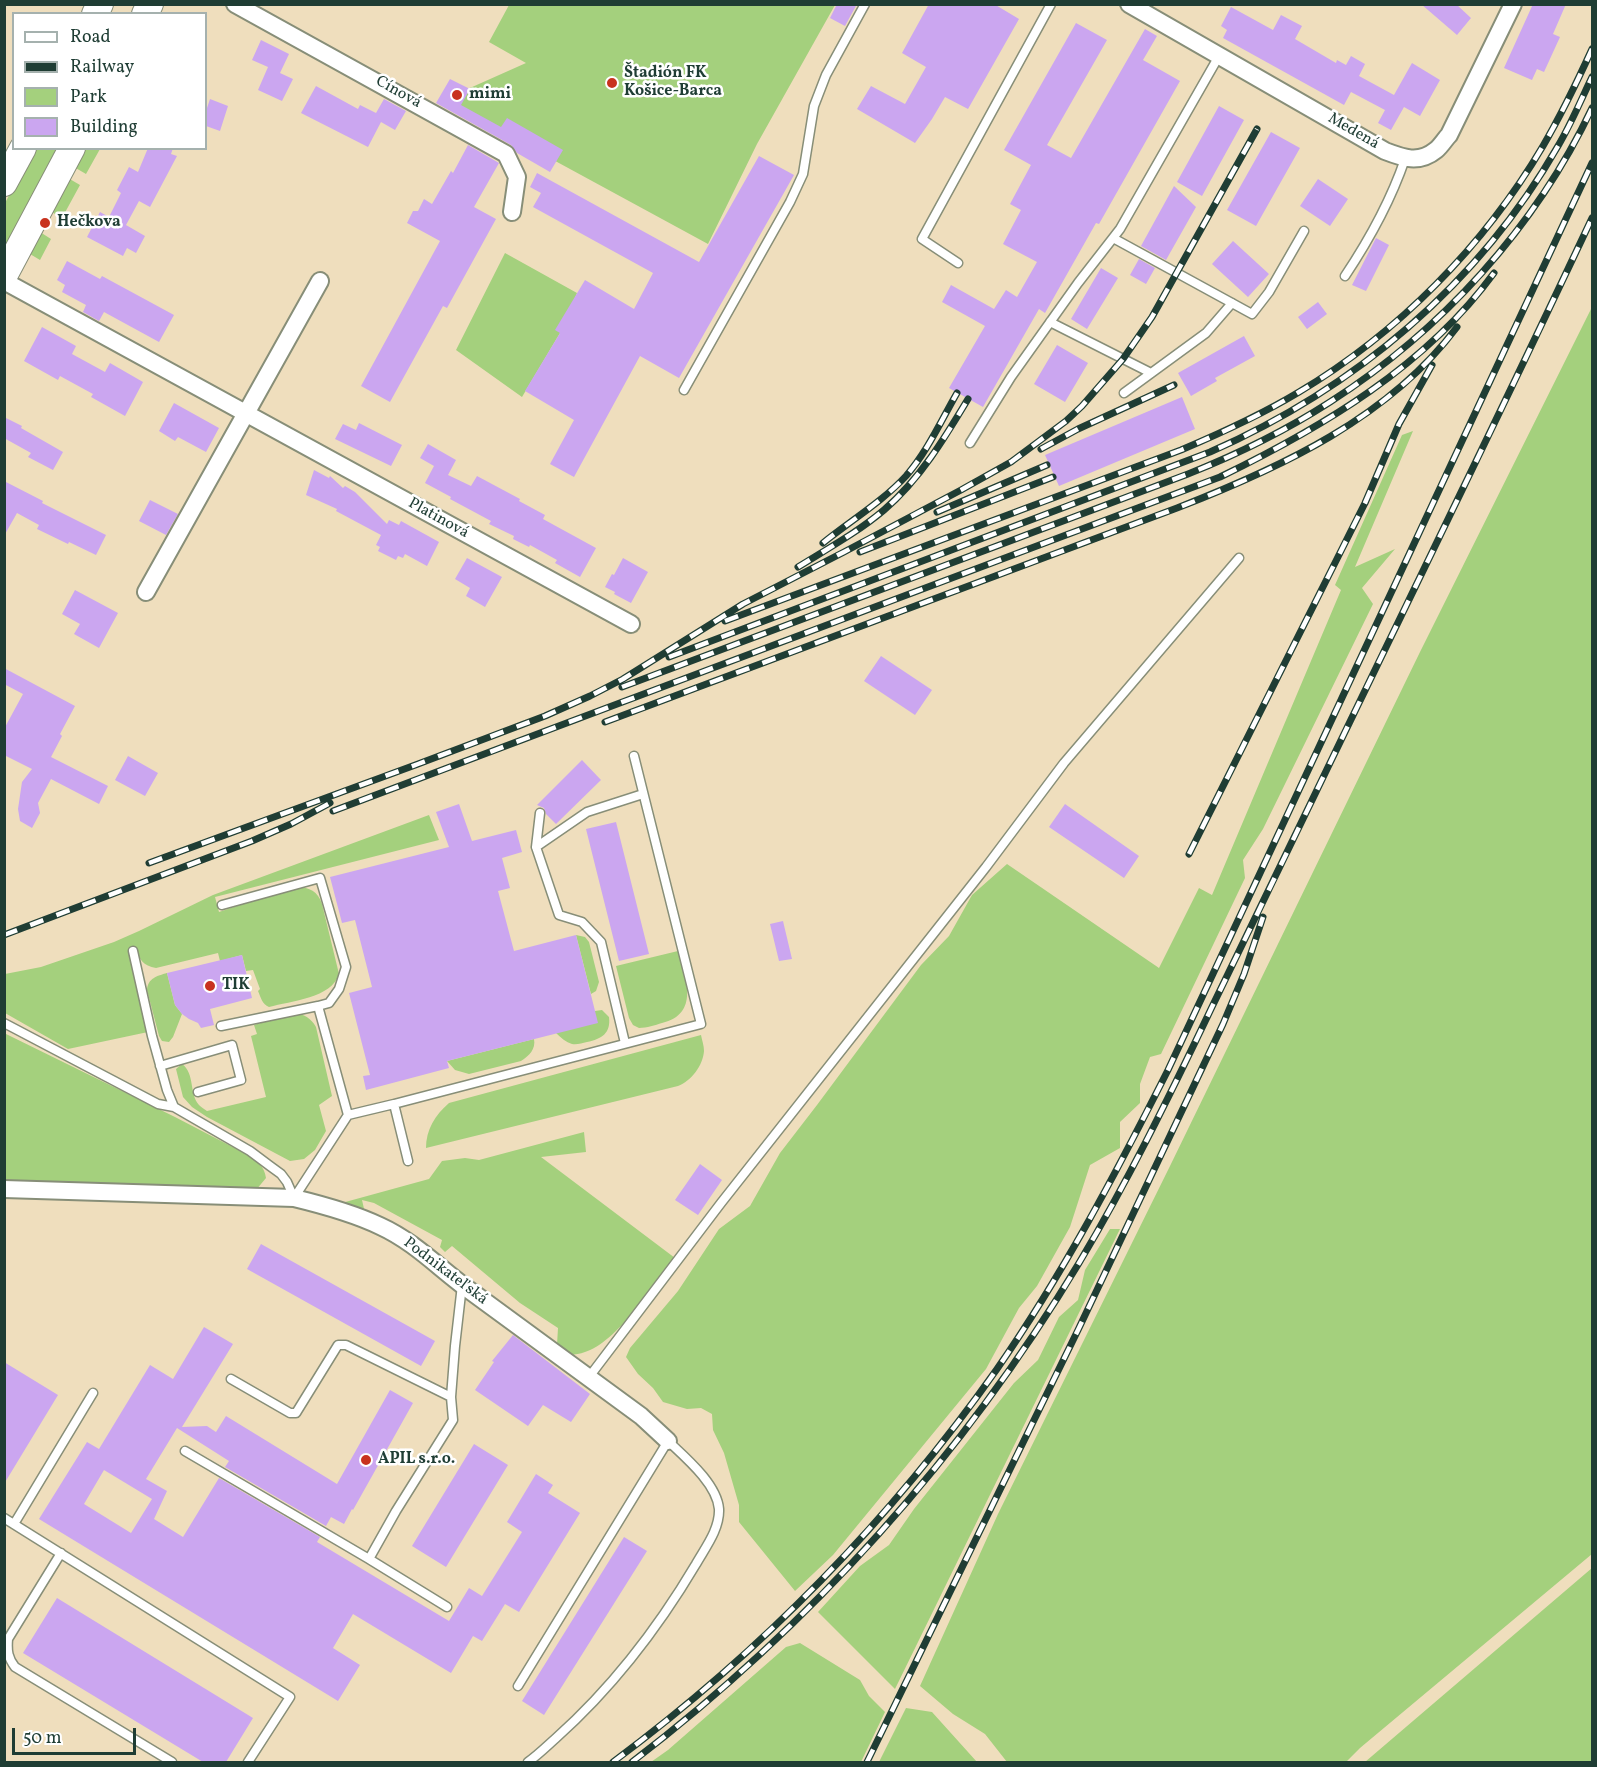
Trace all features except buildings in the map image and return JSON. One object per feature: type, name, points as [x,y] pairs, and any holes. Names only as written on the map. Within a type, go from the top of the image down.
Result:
[{"type":"main road","points":[[4,183],[22,150]]},
{"type":"main road","points":[[4,276],[71,150]]},
{"type":"street","name":"Cínová","points":[[235,4],[506,154],[517,177],[512,212]]},
{"type":"street","name":"Medená","points":[[1129,4],[1385,151],[1405,159]]},
{"type":"street","points":[[1405,159],[1421,158],[1436,150],[1449,135],[1513,4]]},
{"type":"street","points":[[146,592],[321,280]]},
{"type":"street","name":"Platinová","points":[[4,281],[631,624]]},
{"type":"street","name":"Podnikateľská","points":[[4,1190],[294,1198],[323,1205],[382,1227],[421,1250],[462,1285],[641,1416],[668,1441]]},
{"type":"lane","points":[[684,390],[790,202],[803,174],[814,106],[826,75],[865,4]]},
{"type":"lane","points":[[958,263],[921,239],[1051,4]]},
{"type":"lane","points":[[970,443],[1011,377],[1120,229],[1219,56]]},
{"type":"lane","points":[[1345,276],[1363,249],[1399,177],[1405,159]]},
{"type":"lane","points":[[1113,238],[1252,314],[1269,292],[1304,231]]},
{"type":"lane","points":[[1124,393],[1206,333],[1232,303]]},
{"type":"lane","points":[[1050,322],[1151,374]]},
{"type":"lane","points":[[589,1377],[721,1203],[979,876],[1064,764],[1239,558]]},
{"type":"lane","points":[[294,1198],[348,1115],[701,1024],[634,756]]},
{"type":"lane","points":[[536,847],[587,812],[643,794]]},
{"type":"lane","points":[[540,813],[536,847],[560,915],[582,922],[601,942],[625,1043]]},
{"type":"lane","points":[[221,1026],[329,1003],[339,989],[346,967],[320,878],[222,905]]},
{"type":"lane","points":[[133,951],[152,1036],[174,1107]]},
{"type":"lane","points":[[318,1006],[348,1115]]},
{"type":"lane","points":[[4,1023],[158,1104],[174,1107],[250,1151],[281,1174],[294,1198]]},
{"type":"lane","points":[[160,1066],[232,1045],[241,1080],[198,1092]]},
{"type":"lane","points":[[394,1104],[408,1161]]},
{"type":"lane","points":[[369,1559],[453,1419],[451,1397],[462,1285]]},
{"type":"lane","points":[[231,1378],[290,1413],[296,1413],[338,1345],[346,1345],[451,1397]]},
{"type":"lane","points":[[14,1524],[93,1393]]},
{"type":"lane","points":[[518,1686],[668,1441],[712,1487],[719,1506],[713,1535],[678,1593],[636,1653],[582,1715],[528,1762]]},
{"type":"lane","points":[[185,1451],[447,1607]]},
{"type":"lane","points":[[4,1518],[290,1697],[248,1762]]},
{"type":"lane","points":[[61,1553],[8,1639],[9,1659],[15,1667],[172,1762]]},
{"type":"green space","points":[[509,5],[835,5],[757,144],[708,244],[443,100],[526,63],[489,42]]},
{"type":"green space","points":[[33,150],[61,150],[5,255],[5,203]]},
{"type":"green space","points":[[83,150],[99,150],[86,174],[74,167]]},
{"type":"green space","points":[[68,178],[80,185],[62,218],[50,211]]},
{"type":"green space","points":[[40,232],[51,239],[40,260],[30,254]]},
{"type":"green space","points":[[505,253],[577,293],[560,333],[522,397],[456,350]]},
{"type":"green space","points":[[1592,307],[1592,1554],[1346,1762],[1007,1762],[985,1734],[953,1714],[920,1686],[998,1514],[1420,652]]},
{"type":"green space","points":[[1413,431],[1355,567],[1395,549],[1362,588],[1373,604],[1263,829],[1243,860],[1245,878],[1161,1054],[1150,1057],[1140,1084],[1140,1103],[1120,1122],[1120,1148],[1090,1165],[1070,1227],[1037,1286],[1019,1308],[986,1369],[833,1555],[795,1591],[739,1522],[739,1505],[724,1453],[713,1430],[712,1414],[701,1408],[687,1409],[663,1402],[626,1357],[630,1348],[678,1291],[719,1229],[750,1206],[780,1153],[921,965],[949,936],[972,895],[1007,864],[1159,968],[1199,888],[1212,895],[1341,590],[1335,585],[1402,435]]},
{"type":"green space","points":[[429,815],[439,840],[215,897],[219,912],[290,888],[305,888],[317,894],[322,904],[339,974],[335,982],[320,993],[269,1007],[261,998],[253,970],[246,971],[242,955],[220,961],[218,953],[156,968],[142,961],[136,948],[129,949],[148,1032],[68,1049],[5,1013],[5,974],[41,967],[114,942],[213,895]]},
{"type":"green space","points":[[576,935],[585,937],[589,942],[599,982],[596,991],[591,994]]},
{"type":"green space","points":[[678,951],[687,994],[682,1012],[674,1018],[651,1026],[639,1028],[633,1025],[629,1018],[616,966]]},
{"type":"green space","points":[[167,973],[175,1005],[182,1014],[169,1042],[162,1041],[159,1036],[147,990],[151,980]]},
{"type":"green space","points":[[602,1010],[609,1017],[609,1027],[597,1039],[572,1044],[556,1033],[595,1011]]},
{"type":"green space","points":[[294,1013],[307,1017],[316,1027],[332,1096],[319,1105],[326,1131],[315,1150],[304,1159],[290,1161],[192,1107],[183,1097],[176,1069],[182,1064],[186,1068],[196,1100],[207,1111],[266,1097],[251,1036],[257,1034],[254,1025]]},
{"type":"green space","points":[[4,1033],[248,1155],[264,1170],[266,1178],[256,1190],[5,1180]]},
{"type":"green space","points":[[701,1035],[703,1057],[692,1077],[683,1084],[426,1148],[432,1123],[449,1103]]},
{"type":"green space","points":[[534,1039],[531,1052],[521,1061],[469,1074],[455,1070],[447,1061]]},
{"type":"green space","points":[[584,1132],[586,1152],[541,1157],[675,1258],[622,1325],[597,1346],[583,1353],[571,1355],[557,1345],[558,1328],[520,1303],[452,1246],[445,1252],[440,1247],[442,1240],[374,1203],[362,1200],[365,1213],[338,1204],[429,1179],[442,1161],[465,1158],[479,1160]]},
{"type":"green space","points":[[1110,1229],[1120,1229],[895,1689],[818,1612],[860,1566],[889,1545],[914,1509],[1014,1383],[1038,1360],[1059,1317],[1078,1300],[1085,1270]]},
{"type":"green space","points":[[1592,1568],[1592,1762],[1365,1762]]},
{"type":"green space","points":[[800,1643],[860,1680],[869,1696],[885,1712],[861,1762],[651,1762],[668,1750],[786,1647]]},
{"type":"green space","points":[[906,1708],[932,1712],[977,1762],[879,1762]]},
{"type":"railway","points":[[725,621],[1181,450],[1270,408],[1335,369],[1404,315],[1466,252],[1494,218],[1520,183],[1543,146],[1592,49]]},
{"type":"railway","points":[[669,657],[1210,452],[1314,397],[1363,364],[1408,327],[1451,287],[1491,243],[1526,196],[1558,146],[1592,77]]},
{"type":"railway","points":[[622,687],[1188,474],[1261,441],[1313,413],[1371,374],[1410,343],[1482,273],[1514,235],[1543,194],[1592,108]]},
{"type":"railway","points":[[149,863],[545,716],[590,696],[623,679],[743,604],[1011,462],[1066,421],[1123,359],[1152,317],[1257,129]]},
{"type":"railway","points":[[613,1762],[668,1720],[772,1629],[868,1530],[956,1424],[997,1369],[1044,1297],[1108,1185],[1168,1070],[1592,163]]},
{"type":"railway","points":[[632,1762],[698,1709],[761,1653],[822,1595],[879,1534],[934,1470],[985,1403],[1034,1334],[1079,1263],[1180,1073],[1592,218]]},
{"type":"railway","points":[[333,811],[1220,477],[1259,458],[1334,415],[1405,365],[1467,306],[1494,273]]},
{"type":"railway","points":[[605,722],[1177,508],[1255,476],[1330,437],[1366,414],[1430,359],[1457,327]]},
{"type":"railway","points":[[1189,854],[1365,503],[1399,424],[1432,365]]},
{"type":"railway","points":[[1041,449],[1078,429],[1174,385]]},
{"type":"railway","points":[[823,543],[876,503],[906,476],[927,447],[957,393]]},
{"type":"railway","points":[[798,567],[864,526],[897,498],[930,458],[968,399]]},
{"type":"railway","points":[[937,512],[1047,465]]},
{"type":"railway","points":[[860,552],[1053,477]]},
{"type":"railway","points":[[4,935],[252,841],[330,803]]},
{"type":"railway","points":[[867,1762],[1078,1330],[1223,1024],[1244,974],[1263,917]]},
{"type":"place","name":"Štadión FK Košice-Barca","points":[[612,83]]},
{"type":"place","name":"mimi","points":[[457,95]]},
{"type":"place","name":"Hečkova","points":[[45,223]]},
{"type":"place","name":"TIK","points":[[210,986]]},
{"type":"place","name":"APIL s.r.o.","points":[[366,1460]]}]
